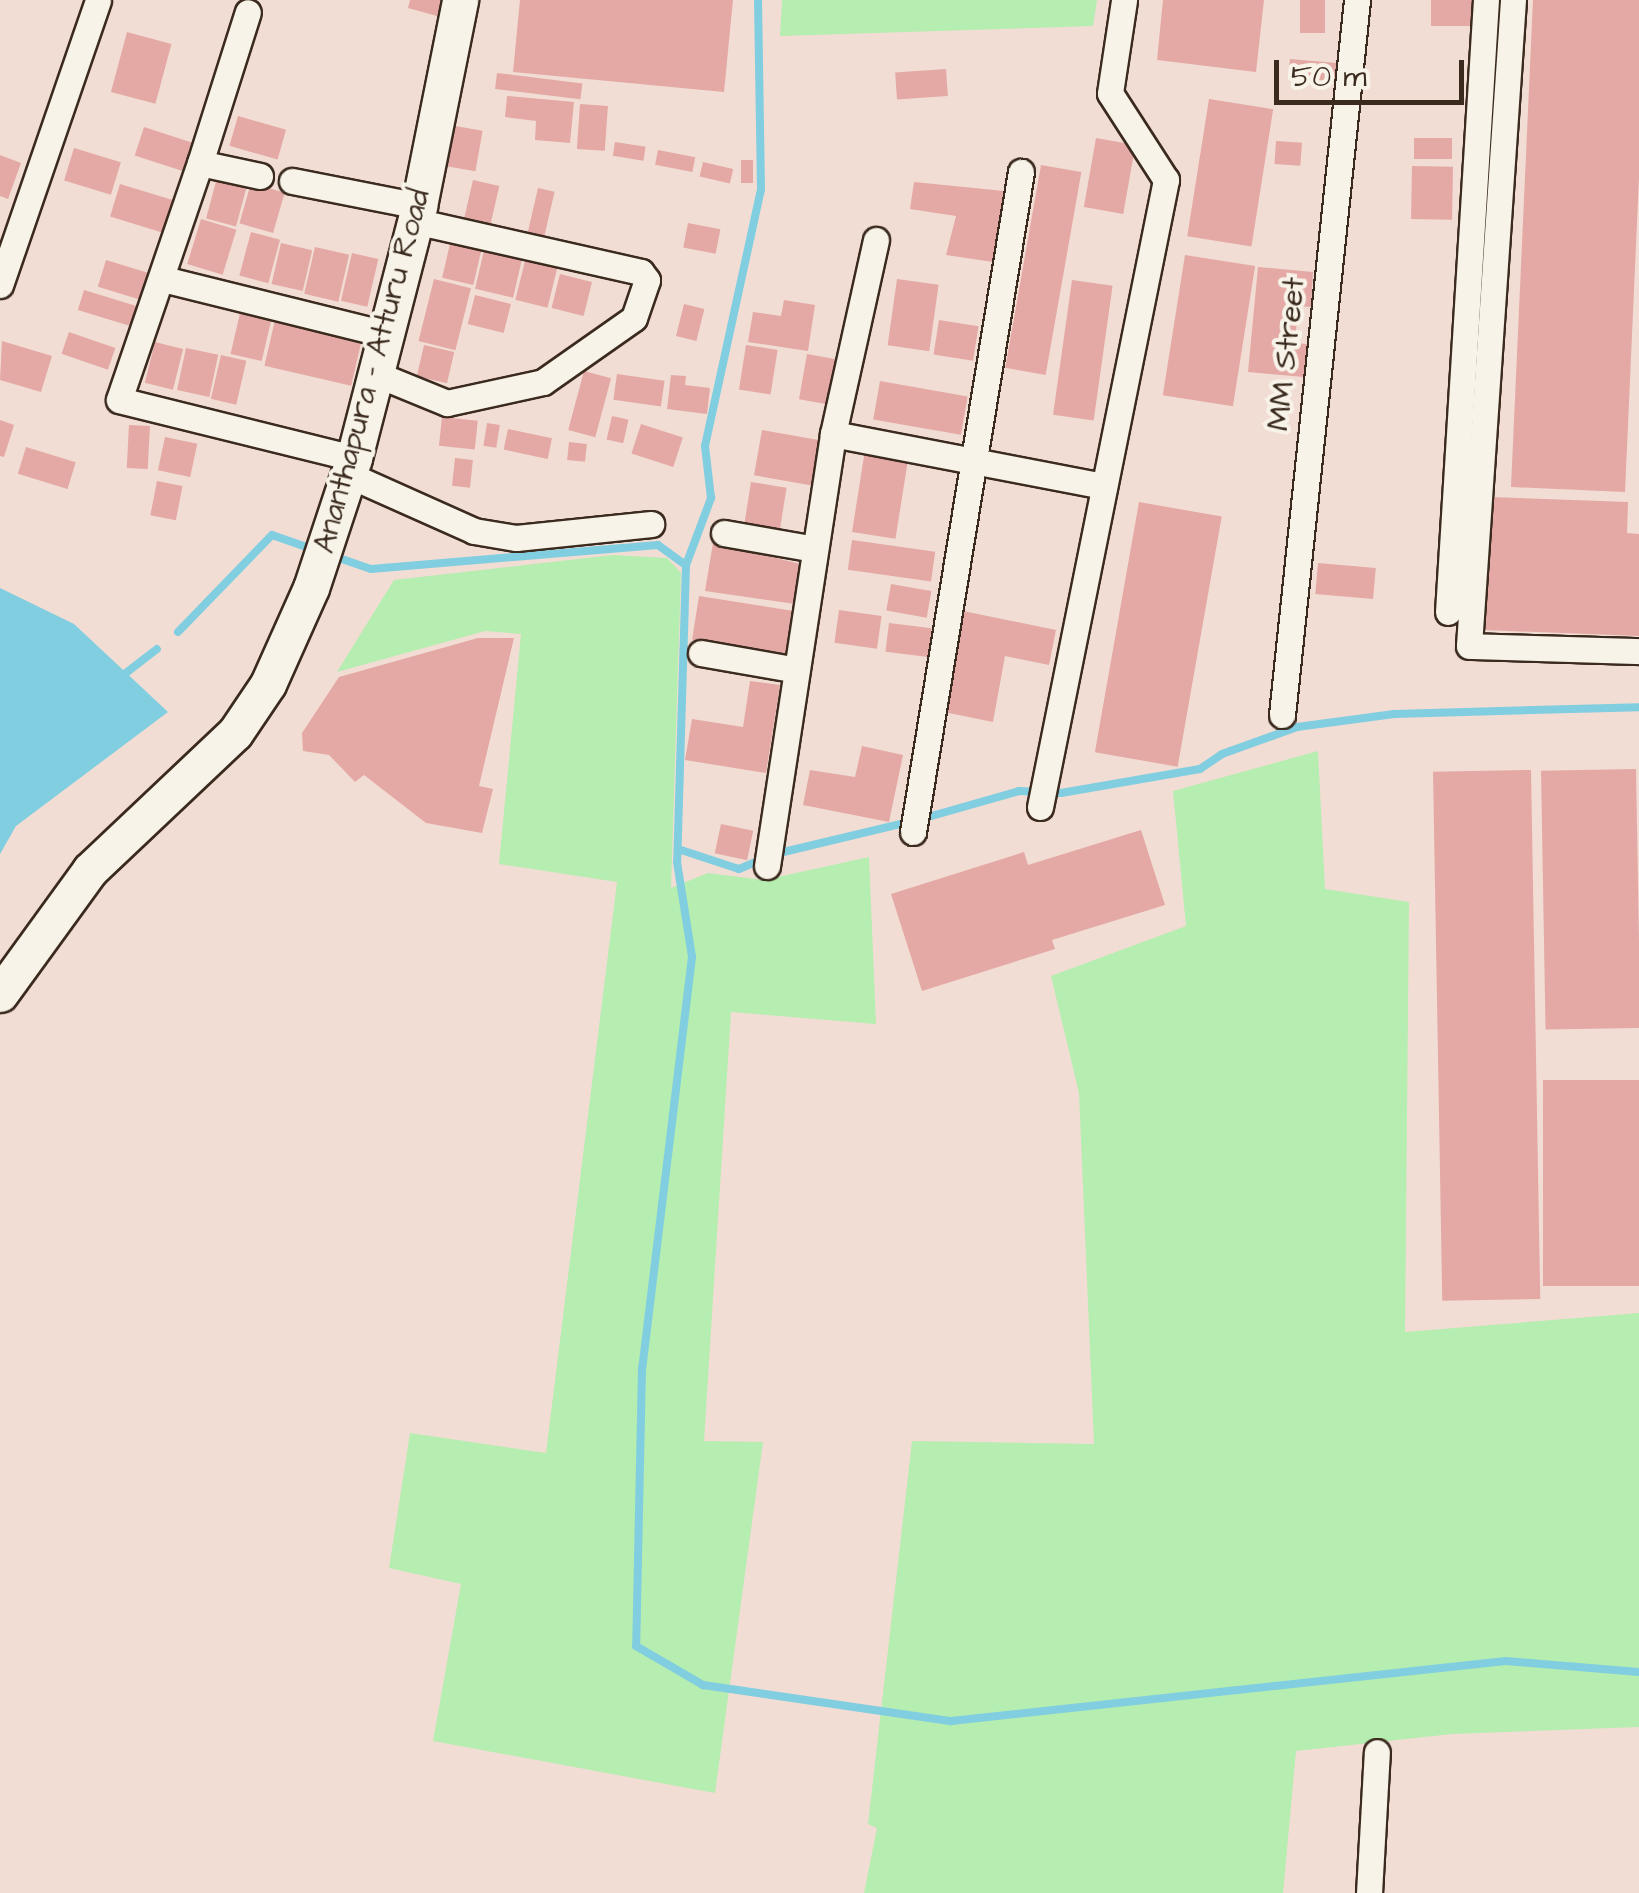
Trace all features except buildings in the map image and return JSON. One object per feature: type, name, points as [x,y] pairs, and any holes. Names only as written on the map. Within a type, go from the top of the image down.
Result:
[{"type":"street","points":[[0,285],[98,0]]},
{"type":"street","name":"Ananthapura - Atturu Road","points":[[0,994],[90,870],[235,733],[268,684],[311,588],[352,466],[417,213],[460,0]]},
{"type":"street","points":[[1040,807],[1166,180],[1110,94],[1124,0]]},
{"type":"street","name":"MM Street","points":[[1282,715],[1357,0]]},
{"type":"street","points":[[1448,612],[1486,0]]},
{"type":"street","points":[[1513,0],[1468,646],[1639,651]]},
{"type":"street","points":[[248,12],[163,279],[119,400],[352,466],[474,531],[516,538],[651,524]]},
{"type":"street","points":[[200,163],[260,176]]},
{"type":"street","points":[[914,832],[1021,172]]},
{"type":"street","points":[[292,181],[640,272],[647,280],[634,318],[543,382],[447,403],[376,374]]},
{"type":"street","points":[[766,866],[833,434],[876,240]]},
{"type":"street","points":[[163,279],[386,334]]},
{"type":"street","points":[[833,434],[1104,486]]},
{"type":"street","points":[[724,533],[816,548]]},
{"type":"street","points":[[701,653],[796,670]]},
{"type":"street","points":[[1369,1893],[1377,1752]]},
{"type":"green space","points":[[782,0],[1097,0],[1093,26],[780,36]]},
{"type":"green space","points":[[613,555],[667,558],[681,573],[671,888],[708,873],[764,880],[869,857],[876,1024],[731,1012],[704,1441],[763,1442],[715,1793],[433,1741],[461,1584],[389,1568],[410,1433],[546,1453],[617,882],[499,864],[521,634],[485,631],[337,672],[394,580]]},
{"type":"green space","points":[[1318,751],[1325,889],[1409,902],[1405,1332],[1639,1313],[1639,1727],[1452,1734],[1296,1751],[1283,1893],[864,1893],[877,1828],[868,1824],[912,1441],[1094,1444],[1079,1093],[1051,976],[1186,926],[1173,791]]},
{"type":"water","points":[[0,588],[74,624],[168,712],[16,826],[0,854]]},
{"type":"waterway","points":[[686,565],[711,498],[705,446],[761,190],[758,0]]},
{"type":"waterway","points":[[178,632],[272,535],[315,550]]},
{"type":"waterway","points":[[333,556],[371,569],[658,545],[686,565],[677,862],[692,957],[642,1368],[636,1646],[703,1685],[951,1721],[1506,1661],[1639,1672]]},
{"type":"waterway","points":[[118,679],[157,649]]},
{"type":"waterway","points":[[921,819],[1019,791],[1061,793],[1200,769],[1222,754],[1297,727],[1394,714],[1639,707]]},
{"type":"waterway","points":[[775,854],[908,822]]},
{"type":"waterway","points":[[678,849],[739,869],[763,859]]}]
